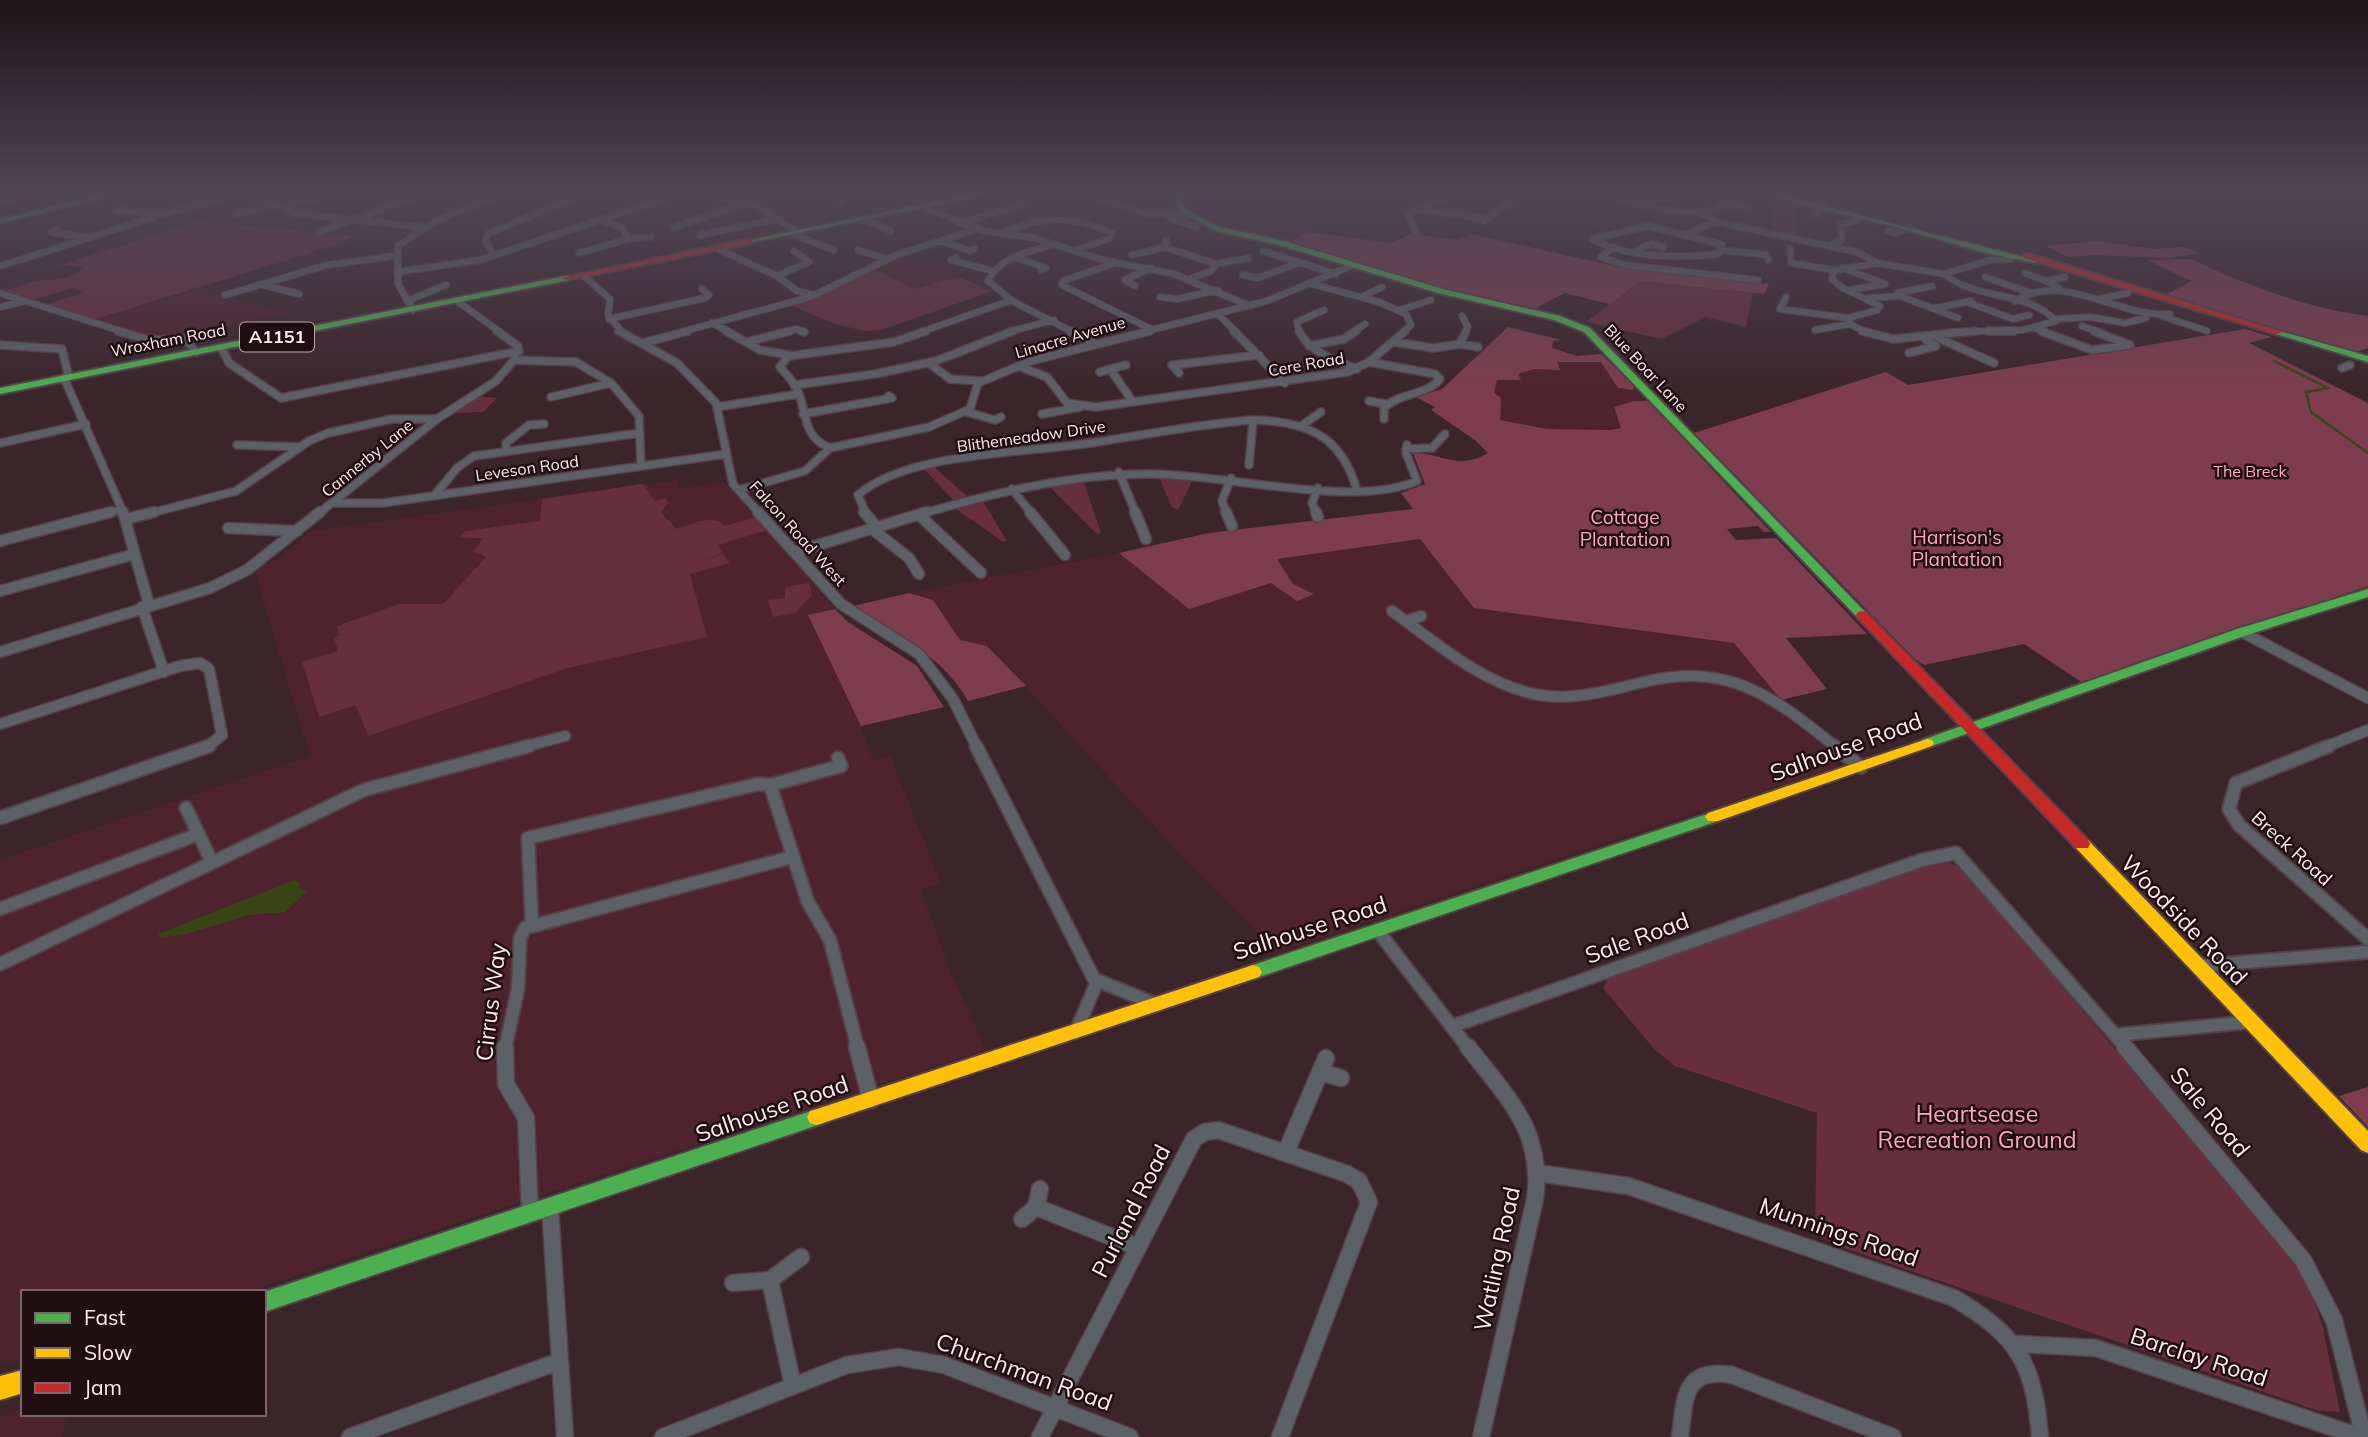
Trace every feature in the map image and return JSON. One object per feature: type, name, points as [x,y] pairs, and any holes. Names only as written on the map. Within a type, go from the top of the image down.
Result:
[{"type":"street","points":[[1,265],[26,258]]},
{"type":"street","points":[[225,295],[327,265],[379,258]]},
{"type":"street","points":[[395,258],[400,289],[410,305],[446,285]]},
{"type":"street","points":[[397,272],[485,258]]},
{"type":"street","name":"Wroxham Road","points":[[0,391],[221,347],[410,305],[457,301],[673,258]]},
{"type":"street","points":[[738,258],[777,276],[797,291],[814,295]]},
{"type":"street","points":[[777,276],[794,271],[811,261],[807,258]]},
{"type":"street","points":[[1012,258],[993,271],[989,277],[990,284],[1012,300],[1096,344]]},
{"type":"street","points":[[1017,258],[1046,268],[1041,271]]},
{"type":"street","points":[[1099,258],[1190,279],[1250,306]]},
{"type":"street","points":[[1202,258],[1216,264],[1242,258]]},
{"type":"street","points":[[1284,258],[1336,274]]},
{"type":"street","name":"Blue Boar Lane","points":[[1330,258],[1441,291],[1557,318],[1587,330],[1782,534],[1894,646],[1968,727]]},
{"type":"street","points":[[1604,258],[1625,265],[1758,280]]},
{"type":"street","points":[[1695,258],[1701,264],[1700,273]]},
{"type":"street","points":[[1791,258],[1791,262],[1834,270],[1877,263],[1944,275],[1954,283],[2015,301],[2046,312],[2056,319]]},
{"type":"street","points":[[1870,258],[1877,263]]},
{"type":"street","points":[[1944,275],[1983,258]]},
{"type":"street","points":[[2019,258],[2061,290],[2099,299],[2147,316]]},
{"type":"street","points":[[643,343],[814,295],[888,259]]},
{"type":"street","points":[[950,260],[993,271]]},
{"type":"street","points":[[1243,275],[1258,280],[1299,262]]},
{"type":"street","points":[[2021,262],[2044,263],[2368,359]]},
{"type":"street","points":[[1117,263],[1061,283],[1151,329]]},
{"type":"street","points":[[1190,279],[1211,271],[1216,264]]},
{"type":"street","name":"Linacre Avenue","points":[[981,382],[1018,366],[1151,329],[1250,306],[1312,284],[1353,265]]},
{"type":"street","points":[[1135,286],[1122,279],[1151,268]]},
{"type":"street","points":[[1843,268],[1885,284],[1848,290]]},
{"type":"street","points":[[1815,330],[1849,321],[1877,310],[1880,306],[1869,298],[1834,283],[1834,270]]},
{"type":"street","points":[[1976,278],[1994,275]]},
{"type":"street","points":[[584,276],[610,299],[609,319],[700,300],[709,295],[702,289]]},
{"type":"street","points":[[1985,277],[2031,293]]},
{"type":"street","points":[[2046,281],[2065,277]]},
{"type":"street","points":[[261,284],[299,294]]},
{"type":"street","points":[[1312,284],[1400,310],[1431,300]]},
{"type":"street","points":[[1869,298],[1932,286]]},
{"type":"street","points":[[1361,297],[1382,287]]},
{"type":"street","points":[[1160,298],[1172,301],[1218,290]]},
{"type":"street","points":[[2015,301],[2031,293],[2061,290]]},
{"type":"street","points":[[0,293],[149,340],[185,339],[197,352]]},
{"type":"street","points":[[1895,295],[1958,318]]},
{"type":"street","points":[[1934,309],[1991,296]]},
{"type":"street","points":[[2099,299],[2129,296]]},
{"type":"street","points":[[1778,321],[1786,297]]},
{"type":"street","points":[[712,323],[760,350],[789,356],[894,342],[1012,300]]},
{"type":"street","points":[[457,301],[518,346],[517,356]]},
{"type":"street","points":[[0,307],[22,302]]},
{"type":"street","points":[[1967,302],[2013,319]]},
{"type":"street","points":[[1780,309],[1849,321],[1867,333],[1890,340],[1923,338],[1968,330],[2007,333],[2034,328],[2056,319],[2090,317],[2124,323],[2147,316],[2166,315],[2207,331]]},
{"type":"street","points":[[1324,310],[1297,322],[1299,334],[1309,346],[1357,369]]},
{"type":"street","name":"Cere Road","points":[[1042,414],[1080,407],[1285,383],[1357,369],[1369,362],[1411,325],[1406,314],[1400,310]]},
{"type":"street","points":[[1218,314],[1285,383]]},
{"type":"street","points":[[2000,322],[2029,316]]},
{"type":"street","points":[[1460,318],[1468,327],[1460,344]]},
{"type":"street","name":"Falcon Road West","points":[[609,319],[618,331],[683,367],[717,407],[732,482],[739,491],[849,612],[919,654],[953,699],[1097,982]]},
{"type":"street","points":[[794,385],[929,363],[1025,326],[1054,320]]},
{"type":"street","points":[[2034,328],[2092,350],[2130,345],[2082,326]]},
{"type":"street","points":[[1309,346],[1344,339],[1365,327]]},
{"type":"street","points":[[747,342],[799,330]]},
{"type":"street","points":[[1934,336],[1994,363]]},
{"type":"street","points":[[1909,353],[1936,346],[1923,338]]},
{"type":"street","points":[[1393,342],[1423,347],[1460,344],[1478,347]]},
{"type":"street","points":[[0,345],[62,349],[67,377],[124,514],[145,606],[164,672]]},
{"type":"street","points":[[221,347],[229,363],[281,398]]},
{"type":"street","points":[[1899,349],[1919,358]]},
{"type":"street","points":[[1164,355],[1179,373]]},
{"type":"street","points":[[1172,365],[1259,355]]},
{"type":"street","points":[[270,405],[281,398],[517,356],[576,362],[611,383],[637,412],[641,466]]},
{"type":"street","name":"Cannerby Lane","points":[[0,652],[198,592],[232,578],[266,557],[437,419],[496,381],[517,356]]},
{"type":"street","points":[[789,356],[780,367],[798,394],[809,436],[816,443],[830,448]]},
{"type":"street","points":[[1369,362],[1435,374],[1440,379],[1432,387],[1402,395],[1386,404],[1369,401]]},
{"type":"street","points":[[929,363],[950,379],[981,382]]},
{"type":"street","points":[[1100,372],[1126,365]]},
{"type":"street","points":[[1018,366],[1047,377],[1062,400],[1080,407]]},
{"type":"street","points":[[1110,369],[1133,402]]},
{"type":"street","points":[[967,412],[976,385],[981,382]]},
{"type":"street","points":[[551,397],[611,383]]},
{"type":"street","points":[[717,407],[798,394]]},
{"type":"street","points":[[803,414],[892,398]]},
{"type":"street","points":[[1384,419],[1386,404]]},
{"type":"street","points":[[739,491],[800,473],[830,448],[929,427],[967,412],[995,420]]},
{"type":"street","points":[[1321,412],[1304,424],[1332,446],[1354,480],[1357,491]]},
{"type":"street","points":[[0,541],[236,491],[301,447],[328,433],[392,419],[437,419]]},
{"type":"street","points":[[1253,421],[1250,462],[1260,460]]},
{"type":"street","name":"Blithemeadow Drive","points":[[875,529],[862,509],[858,495],[887,478],[920,467],[1164,431],[1253,421],[1304,424]]},
{"type":"street","points":[[506,451],[506,443],[531,423],[544,424]]},
{"type":"street","points":[[0,443],[86,424]]},
{"type":"street","points":[[434,496],[439,486],[465,461],[506,451],[640,433]]},
{"type":"street","points":[[795,552],[1012,489],[1119,472],[1145,471],[1357,491],[1415,483],[1417,479],[1407,447],[1432,449],[1445,434]]},
{"type":"street","points":[[816,443],[815,454],[820,455]]},
{"type":"street","points":[[237,445],[301,447]]},
{"type":"street","name":"Leveson Road","points":[[332,503],[375,504],[726,454]]},
{"type":"street","points":[[1119,472],[1146,539]]},
{"type":"street","points":[[1231,478],[1222,501],[1232,526]]},
{"type":"street","points":[[1318,488],[1312,503],[1317,514],[1328,510]]},
{"type":"street","points":[[1012,489],[1064,550]]},
{"type":"street","points":[[919,515],[979,567]]},
{"type":"street","points":[[228,528],[297,531]]},
{"type":"street","points":[[875,529],[913,562],[919,574]]},
{"type":"street","points":[[0,592],[135,554]]},
{"type":"street","name":"Salhouse Road","points":[[266,1301],[1861,767],[2242,632],[2368,593]]},
{"type":"street","points":[[1392,611],[1500,684],[1528,693],[1577,697],[1683,673],[1734,680],[1764,694],[1861,767]]},
{"type":"street","points":[[1406,621],[1421,616]]},
{"type":"street","points":[[2242,632],[2368,698]]},
{"type":"street","points":[[0,724],[202,661],[209,669],[222,734],[213,744],[0,818]]},
{"type":"street","name":"Woodside Road","points":[[1968,727],[2368,1144]]},
{"type":"street","name":"Breck Road","points":[[2368,730],[2236,783],[2230,809],[2239,825],[2368,939]]},
{"type":"street","points":[[0,964],[364,790],[538,738],[565,736]]},
{"type":"street","points":[[838,758],[841,766],[770,785],[808,902],[830,940],[871,1100]]},
{"type":"street","name":"Cirrus Way","points":[[530,1213],[526,1118],[506,1084],[505,1045],[521,972],[520,939],[525,928],[532,926],[528,838],[758,784],[770,785]]},
{"type":"street","points":[[186,808],[212,862]]},
{"type":"street","points":[[0,909],[197,835]]},
{"type":"street","name":"Sale Road","points":[[1452,1026],[1954,851],[2115,1035],[2302,1260],[2327,1302],[2334,1320],[2362,1437]]},
{"type":"street","points":[[532,926],[792,857]]},
{"type":"street","name":"Watling Road","points":[[1377,930],[1520,1114],[1529,1132],[1538,1173],[1535,1199],[1481,1437]]},
{"type":"street","points":[[2197,966],[2368,952]]},
{"type":"street","points":[[1076,1031],[1097,982],[1155,1004]]},
{"type":"street","points":[[2115,1035],[2250,1022]]},
{"type":"street","points":[[1286,1152],[1323,1065],[1341,1078]]},
{"type":"street","name":"Purland Road","points":[[1040,1437],[1194,1139],[1205,1132],[1232,1132],[1347,1174],[1359,1181],[1369,1202],[1280,1437]]},
{"type":"street","name":"Munnings Road","points":[[1538,1173],[1628,1186],[1954,1298],[1977,1311],[2018,1344],[2034,1384],[2040,1437]]},
{"type":"street","points":[[1022,1219],[1036,1207],[1040,1189]]},
{"type":"street","points":[[550,1207],[565,1437]]},
{"type":"street","points":[[1036,1207],[1137,1247]]},
{"type":"street","points":[[733,1283],[770,1280],[801,1257]]},
{"type":"street","points":[[770,1280],[793,1386]]},
{"type":"street","name":"Barclay Road","points":[[2018,1344],[2096,1348],[2362,1437]]},
{"type":"street","name":"Churchman Road","points":[[663,1437],[847,1366],[899,1357],[944,1366],[1130,1437]]},
{"type":"street","points":[[350,1437],[560,1361]]},
{"type":"street","points":[[1681,1437],[1686,1391],[1693,1379],[1703,1373],[1717,1371],[1893,1437]]},
{"type":"street","points":[[0,1388],[21,1382]]},
{"type":"shaded area","points":[[896,258],[911,258],[958,277],[916,289],[873,269]]},
{"type":"shaded area","points":[[198,289],[287,313],[177,337],[153,339],[95,320]]},
{"type":"shaded area","points":[[1556,362],[1601,362],[1618,388],[1633,390],[1634,386],[1648,401],[1634,401],[1614,407],[1621,428],[1611,430],[1547,429],[1499,420],[1501,399],[1494,394],[1497,380],[1524,370],[1560,369]]},
{"type":"shaded area","points":[[678,480],[678,489],[725,482],[835,609],[808,615],[858,718],[873,760],[890,756],[941,884],[921,890],[951,973],[986,1050],[252,1290],[21,1290],[21,1358],[0,1365],[0,860],[310,756],[254,569],[281,557],[311,531]]},
{"type":"shaded area","points":[[1420,539],[1474,608],[1735,643],[1781,700],[1767,704],[1832,752],[1838,760],[1837,767],[1277,952],[1189,864],[988,646],[960,640],[933,600],[909,593],[1119,553],[1189,609],[1271,583],[1293,584],[1276,559]]},
{"type":"shaded area","points":[[295,880],[299,882],[299,888],[307,891],[285,912],[249,915],[186,934],[161,938],[158,934]]},
{"type":"shaded area","points":[[21,1410],[21,1416],[66,1416],[62,1437],[0,1437],[0,1417]]},
{"type":"green space","points":[[83,258],[293,258],[93,320],[43,305],[83,293],[73,288],[32,300],[3,291],[32,282],[61,279],[83,268],[61,265]]},
{"type":"green space","points":[[1338,258],[1579,258],[1614,266],[1769,284],[1764,294],[1641,281],[1610,304],[1565,293],[1532,310],[1420,283]]},
{"type":"green space","points":[[2191,259],[2277,294],[2368,316],[2368,348],[2354,353],[2164,296],[2191,281],[2147,260]]},
{"type":"green space","points":[[873,269],[916,289],[958,277],[993,291],[881,330],[864,331],[832,323],[791,305],[816,298]]},
{"type":"green space","points":[[1641,281],[1753,293],[1746,327],[1705,317],[1662,339],[1586,322]]},
{"type":"green space","name":"Cottage Plantation","points":[[1508,327],[1561,340],[1553,341],[1552,348],[1577,356],[1601,354],[1634,386],[1633,390],[1618,388],[1601,362],[1557,362],[1560,370],[1534,369],[1518,374],[1521,380],[1497,380],[1494,393],[1501,398],[1500,420],[1547,429],[1611,430],[1621,428],[1614,407],[1634,401],[1648,401],[1771,532],[1764,532],[1758,526],[1727,529],[1736,540],[1776,538],[1867,634],[1786,638],[1827,689],[1781,700],[1734,643],[1474,608],[1420,539],[1277,559],[1293,584],[1314,594],[1297,601],[1271,583],[1189,609],[1119,553],[1209,533],[1413,509],[1401,493],[1425,484],[1413,453],[1467,461],[1488,453],[1475,440],[1431,410],[1435,407],[1416,397],[1442,389]]},
{"type":"green space","points":[[2245,329],[2272,337],[2249,343],[2368,403],[2368,586],[2083,683],[2024,644],[1924,665],[1915,659],[1694,433],[1886,372],[1908,385]]},
{"type":"green space","points":[[479,396],[497,398],[483,412],[454,413]]},
{"type":"green space","points":[[936,466],[936,469],[968,497],[954,501],[923,468]]},
{"type":"green space","points":[[1154,475],[1194,477],[1178,510],[1172,507],[1159,478]]},
{"type":"green space","points":[[1087,480],[1084,483],[1101,533],[1097,534],[1049,486]]},
{"type":"green space","points":[[643,484],[655,501],[665,498],[669,503],[661,512],[676,529],[708,520],[715,520],[725,526],[757,517],[768,530],[717,545],[723,553],[702,560],[723,554],[730,563],[690,574],[707,637],[568,668],[368,736],[356,705],[319,717],[302,662],[338,651],[334,638],[340,635],[337,626],[399,604],[443,604],[486,557],[473,551],[484,538],[459,538],[465,531],[540,521],[542,499]]},
{"type":"green space","points":[[982,500],[1007,541],[1003,542],[956,509]]},
{"type":"green space","points":[[809,583],[812,595],[795,613],[773,617],[768,600],[785,598],[785,587]]},
{"type":"green space","points":[[909,593],[933,600],[960,640],[987,646],[1026,686],[968,701],[957,684],[930,657],[853,606]]},
{"type":"green space","points":[[835,609],[848,622],[917,666],[944,707],[861,726],[808,615]]},
{"type":"green space","name":"Heartsease Recreation Ground","points":[[1937,862],[1955,865],[1977,883],[2294,1263],[2313,1297],[2323,1328],[2340,1412],[2319,1411],[1838,1246],[1815,1233],[1817,1113],[1675,1066],[1655,1050],[1603,988],[1608,979]]},
{"type":"green space","points":[[2368,1087],[2368,1127],[2339,1096]]},
{"type":"waterway","points":[[2274,361],[2328,388],[2306,392],[2311,412],[2368,453]]},
{"type":"traffic: fast","points":[[1331,258],[1441,291],[1557,318],[1587,330],[1862,615]]},
{"type":"traffic: fast","points":[[2015,258],[2035,261]]},
{"type":"traffic: fast","points":[[0,391],[566,278]]},
{"type":"traffic: fast","points":[[2279,332],[2368,359]]},
{"type":"traffic: fast","points":[[1927,743],[2242,632],[2368,593]]},
{"type":"traffic: fast","points":[[1253,972],[1713,817]]},
{"type":"traffic: fast","points":[[266,1301],[817,1117]]},
{"type":"traffic: slow","points":[[1713,817],[1927,743]]},
{"type":"traffic: slow","points":[[2082,844],[2368,1144]]},
{"type":"traffic: slow","points":[[817,1117],[1253,972]]},
{"type":"traffic: slow","points":[[0,1388],[21,1382]]},
{"type":"traffic: jam","points":[[566,278],[665,258]]},
{"type":"traffic: jam","points":[[2034,258],[2279,332]]},
{"type":"traffic: jam","points":[[1862,615],[2082,844]]},
{"type":"park label","name":"The Breck","points":[[2250,471]]},
{"type":"park label","name":"Harrison's Plantation","points":[[1957,548]]}]
